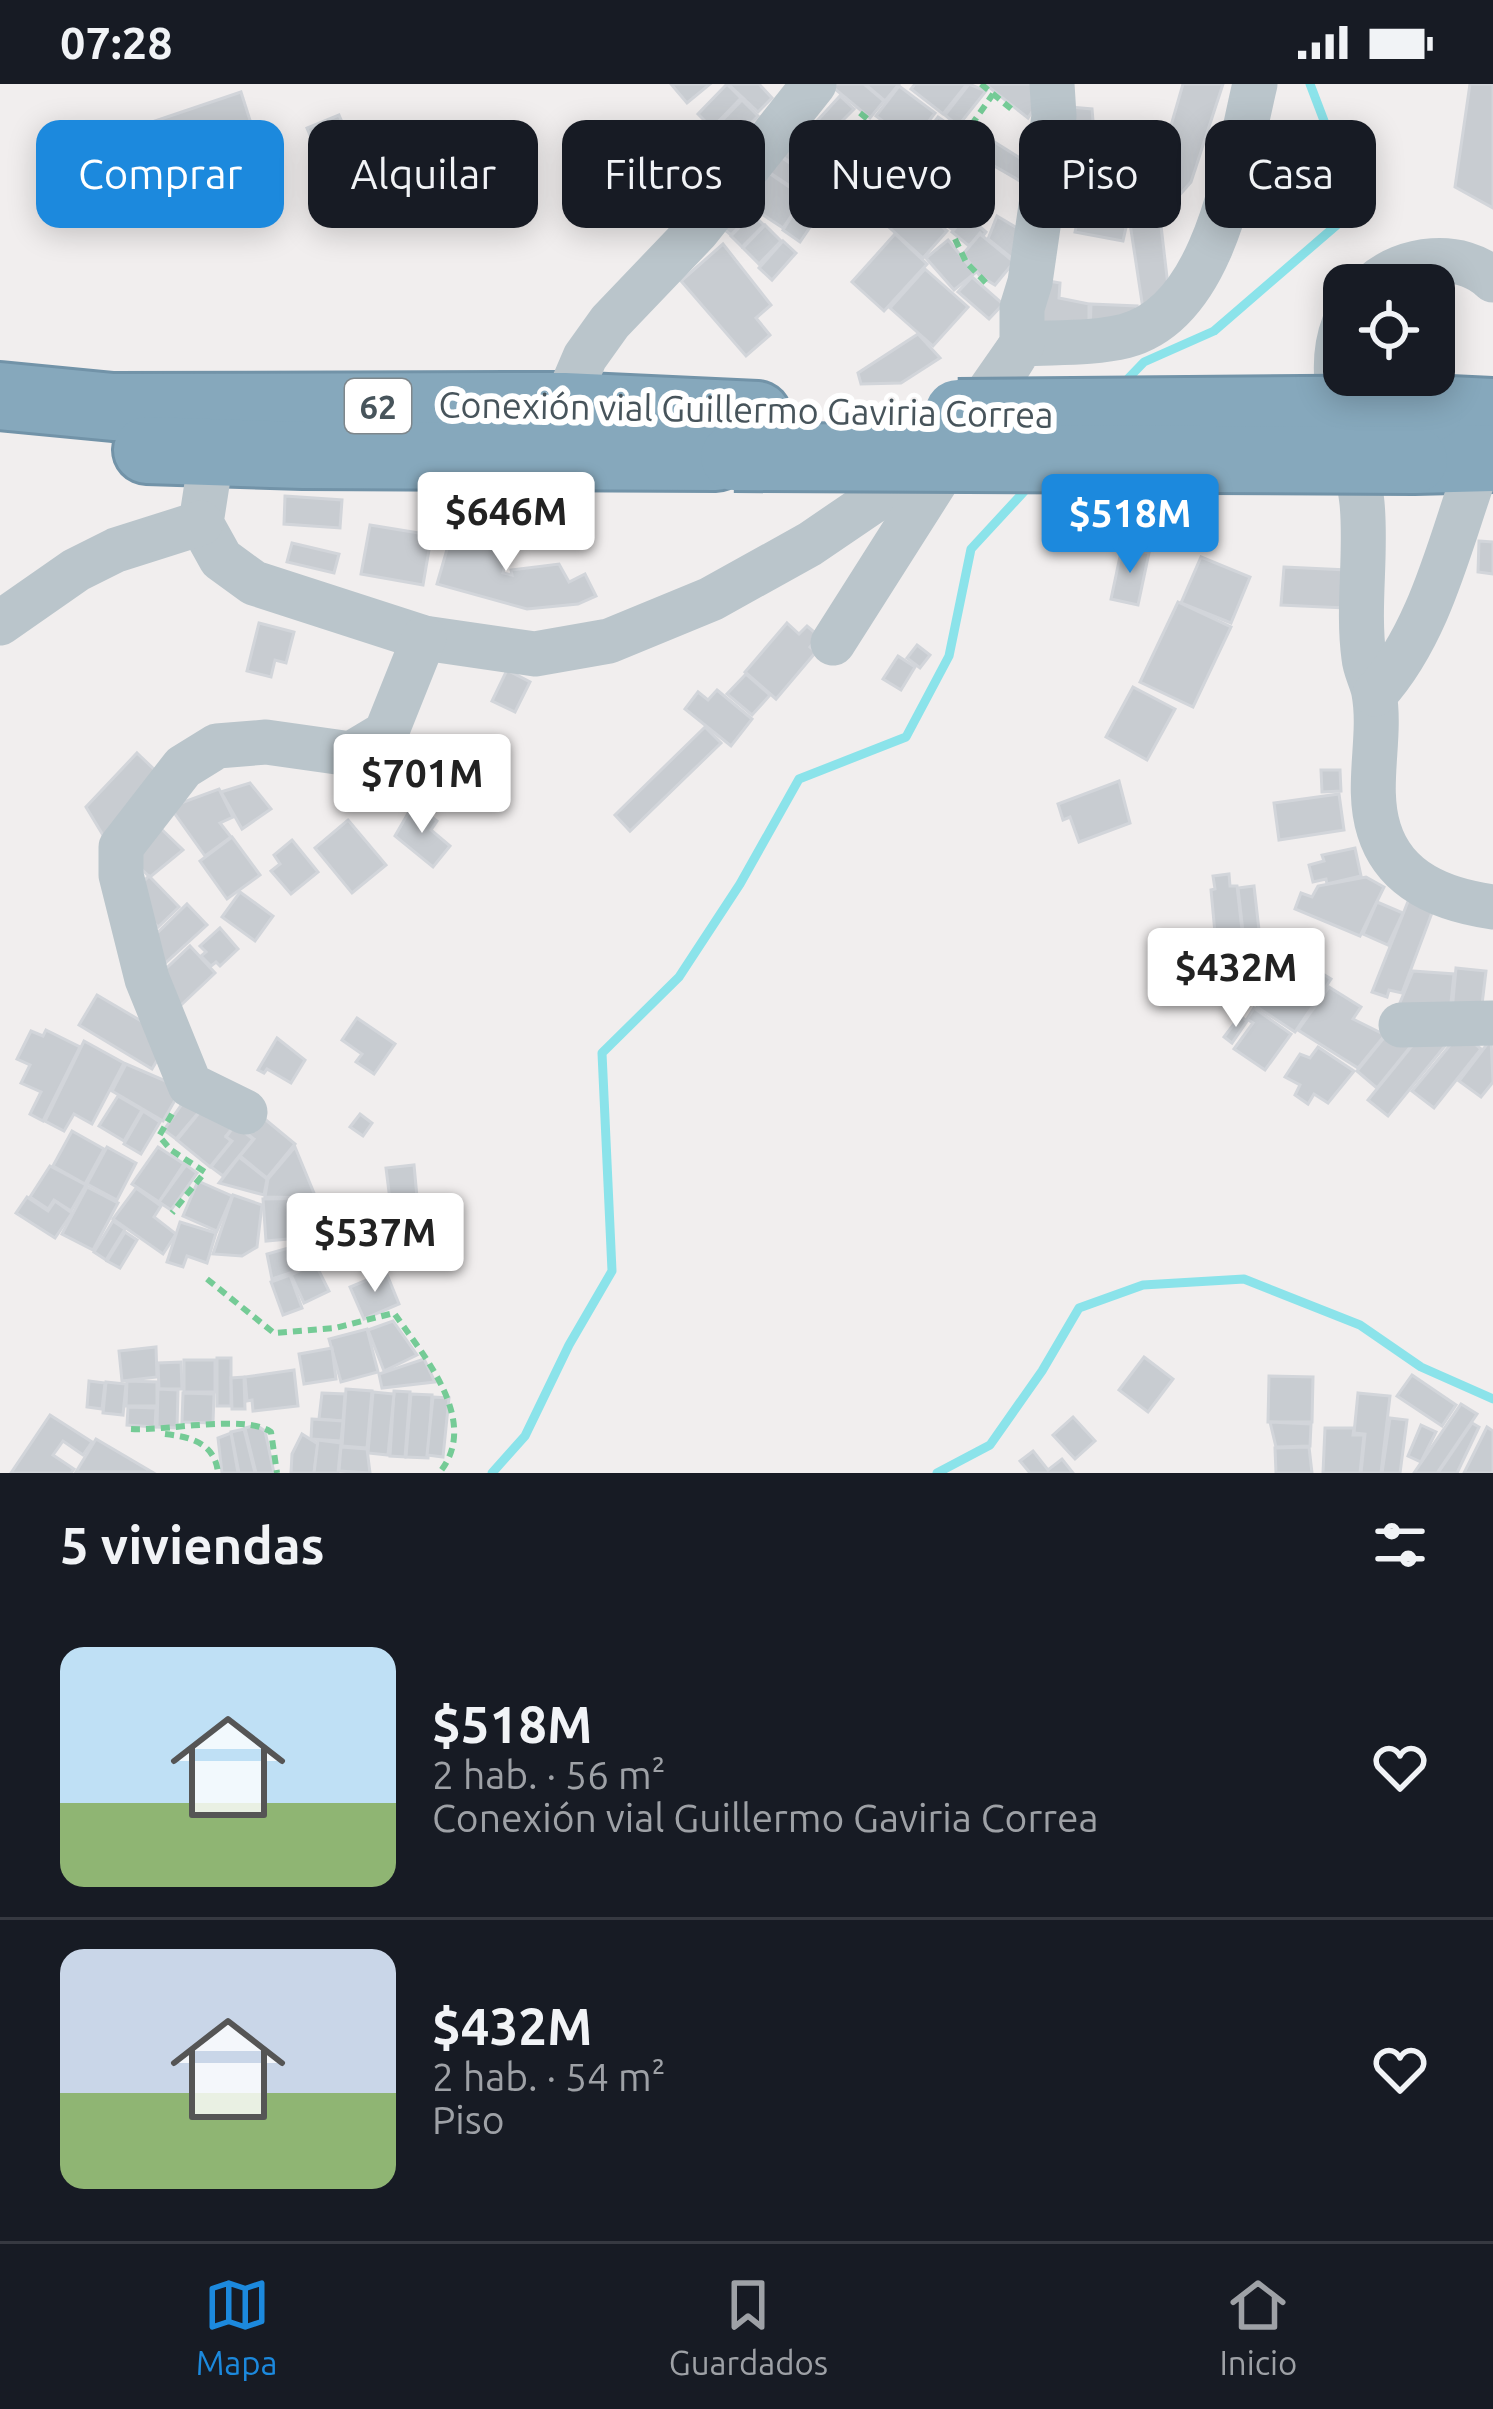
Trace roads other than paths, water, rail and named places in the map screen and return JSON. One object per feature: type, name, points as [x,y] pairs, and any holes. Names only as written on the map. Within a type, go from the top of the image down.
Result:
[{"type":"highway","name":"Conexión vial Guillermo Gaviria Correa","points":[[0,397],[113,407],[564,406],[746,436]]},
{"type":"highway","name":"Conexión vial Guillermo Gaviria Correa","points":[[0,438],[212,452],[746,436],[1470,431]]},
{"type":"street","points":[[564,406],[585,357],[610,322],[697,231],[814,84]]},
{"type":"street","points":[[212,452],[201,523],[221,559],[254,583],[424,638],[535,654],[609,641],[710,599],[810,544],[904,479],[969,420],[1022,326],[1052,129],[1052,84]]},
{"type":"street","points":[[1022,326],[1125,336],[1166,316],[1196,280],[1228,196],[1255,84]]},
{"type":"street","points":[[1416,264],[1430,260],[1476,267],[1493,280]]},
{"type":"street","points":[[832,643],[1022,326]]},
{"type":"street","points":[[1338,396],[1362,501],[1364,660],[1375,694],[1373,796],[1379,831],[1397,865],[1428,891],[1493,907]]},
{"type":"street","points":[[1375,694],[1414,639],[1470,431]]},
{"type":"street","points":[[0,623],[76,570],[116,550],[201,523]]},
{"type":"street","points":[[245,1112],[190,1085],[147,979],[121,875],[122,848],[183,766],[217,746],[266,742],[351,754],[386,734],[424,638]]},
{"type":"street","points":[[1401,1025],[1493,1023]]},
{"type":"waterway","points":[[1119,388],[1144,362],[1214,331],[1346,217],[1351,156],[1326,126],[1310,84]]},
{"type":"waterway","points":[[492,1473],[525,1436],[612,1271],[602,1053],[679,977],[740,884],[799,779],[906,737],[949,656],[971,549],[1031,484]]},
{"type":"waterway","points":[[937,1473],[990,1445],[1079,1308],[1143,1285],[1244,1279],[1360,1325],[1421,1367],[1493,1399]]}]
